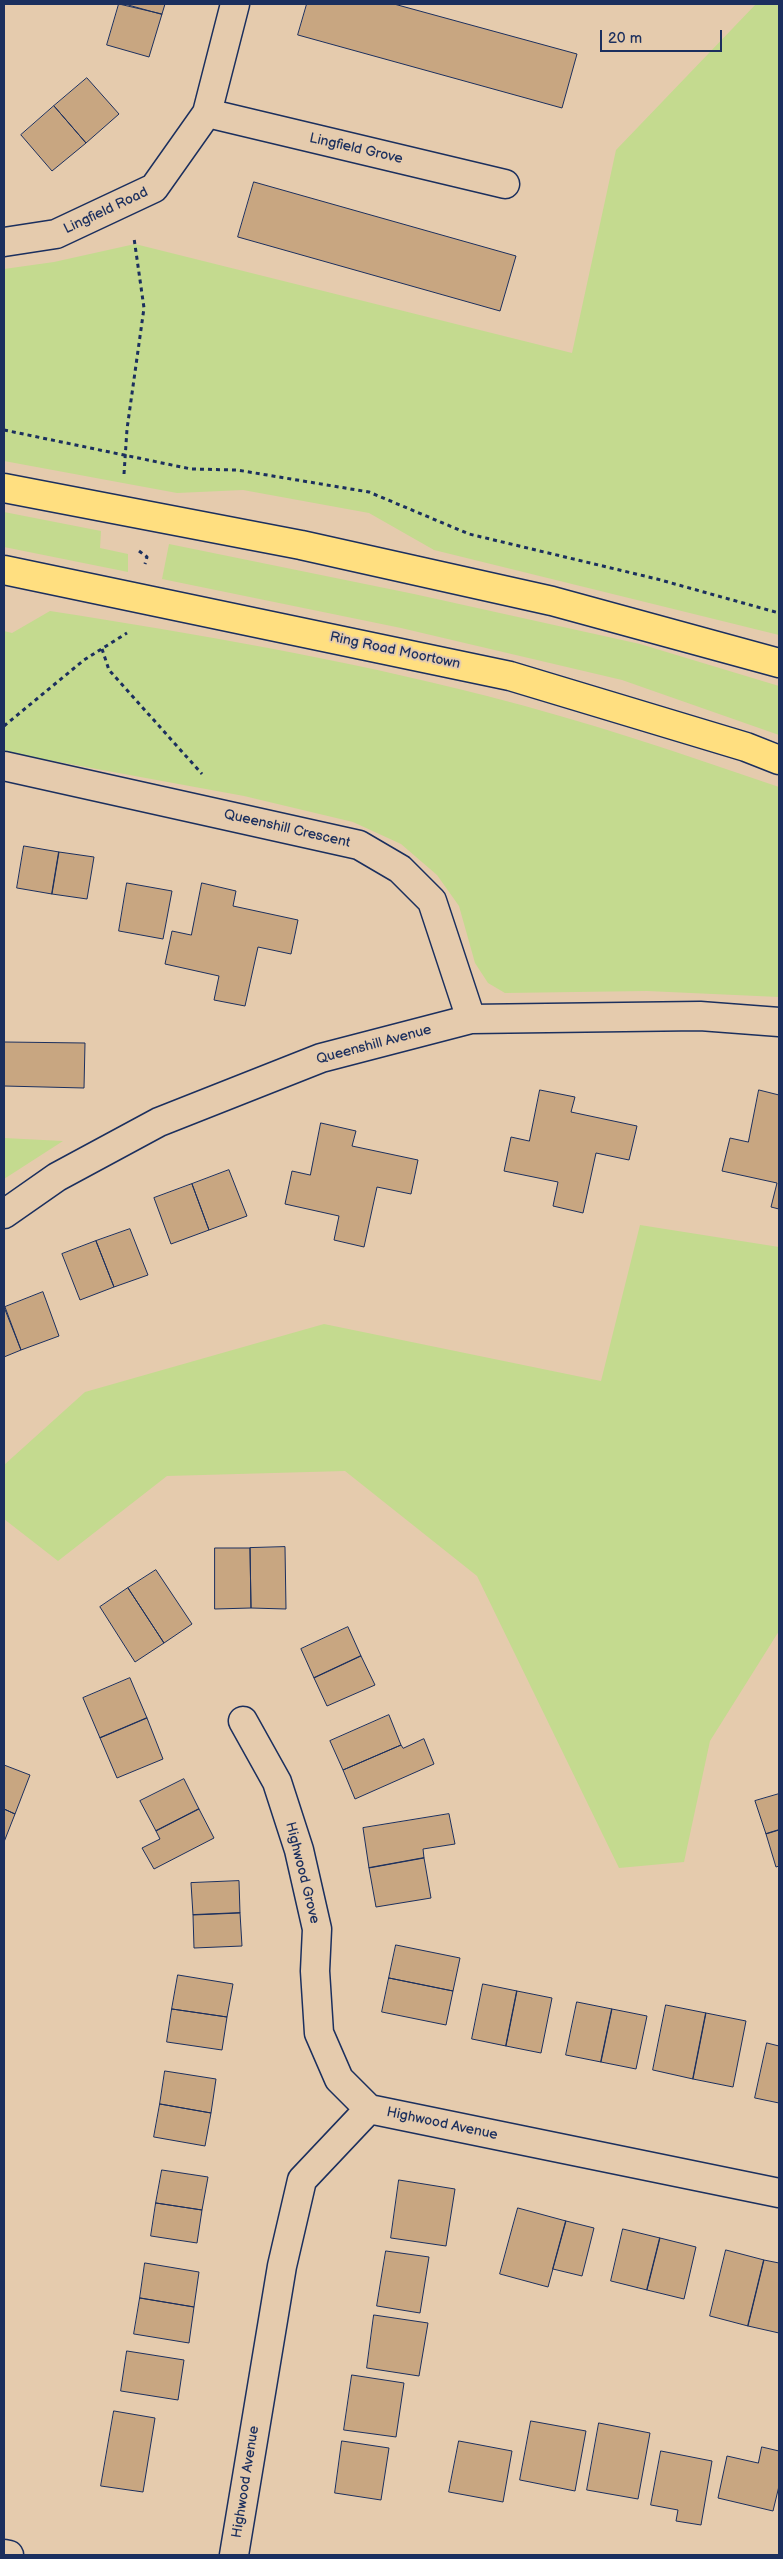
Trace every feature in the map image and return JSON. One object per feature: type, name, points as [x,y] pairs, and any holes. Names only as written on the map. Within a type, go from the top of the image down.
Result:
[{"type":"highway","points":[[4,488],[301,545],[552,600],[779,663]]},
{"type":"highway","name":"Ring Road Moortown","points":[[4,570],[510,676],[746,747],[779,760]]},
{"type":"street","name":"Lingfield Road","points":[[4,242],[56,234],[154,188],[207,113],[235,4]]},
{"type":"street","name":"Lingfield Grove","points":[[207,113],[505,184]]},
{"type":"street","name":"Queenshill Crescent","points":[[4,766],[359,845],[400,869],[432,901],[471,1018]]},
{"type":"street","name":"Queenshill Avenue","points":[[4,1214],[57,1177],[159,1122],[321,1058],[471,1018],[700,1016],[779,1022]]},
{"type":"street","name":"Highwood Grove","points":[[244,1721],[277,1782],[299,1850],[317,1929],[315,1972],[319,2033],[339,2079],[369,2109]]},
{"type":"street","name":"Highwood Avenue","points":[[234,2555],[282,2266],[302,2180],[369,2109],[779,2193]]},
{"type":"street","points":[[4,2554],[9,2555]]},
{"type":"path","points":[[127,456],[127,429],[144,308],[128,200]]},
{"type":"path","points":[[4,430],[191,469],[237,470],[369,492],[469,534],[647,576],[779,613]]},
{"type":"path","points":[[4,726],[84,660],[102,649],[109,670],[196,766],[236,817]]},
{"type":"green space","points":[[756,4],[779,4],[779,635],[434,550],[369,513],[243,490],[177,493],[4,461],[4,269],[54,262],[135,244],[572,353],[616,150]]},
{"type":"green space","points":[[4,512],[101,531],[100,548],[128,554],[128,572],[4,547]]},
{"type":"green space","points":[[169,544],[414,594],[640,644],[779,686],[779,735],[622,680],[401,628],[162,579]]},
{"type":"green space","points":[[50,611],[270,648],[433,683],[598,727],[779,787],[779,997],[647,991],[505,993],[488,983],[475,963],[459,906],[437,875],[401,844],[353,822],[244,796],[4,752],[4,631],[12,633]]},
{"type":"green space","points":[[4,1138],[63,1141],[4,1179]]},
{"type":"green space","points":[[640,1225],[779,1247],[779,1631],[710,1741],[684,1862],[619,1868],[477,1576],[345,1471],[167,1476],[58,1561],[4,1519],[4,1465],[85,1392],[324,1324],[601,1381]]},
{"type":"building","points":[[119,4],[162,14],[149,57],[107,45]]},
{"type":"building","points":[[125,4],[165,4],[162,14]]},
{"type":"building","points":[[307,4],[394,4],[577,54],[562,108],[298,35]]},
{"type":"building","points":[[87,78],[119,114],[86,143],[54,106]]},
{"type":"building","points":[[54,106],[86,143],[52,171],[21,135]]},
{"type":"building","points":[[254,182],[516,256],[500,311],[238,237]]},
{"type":"building","points":[[24,846],[59,852],[52,894],[17,888]]},
{"type":"building","points":[[59,852],[94,857],[87,899],[52,894]]},
{"type":"building","points":[[127,883],[172,891],[163,939],[119,931]]},
{"type":"building","points":[[202,883],[236,891],[233,906],[298,920],[291,954],[258,947],[245,1006],[214,1000],[219,976],[165,964],[172,931],[191,935]]},
{"type":"building","points":[[4,1042],[85,1043],[84,1088],[4,1086]]},
{"type":"building","points":[[540,1090],[575,1097],[571,1112],[637,1126],[629,1160],[596,1153],[583,1213],[553,1206],[558,1182],[504,1171],[511,1137],[529,1141]]},
{"type":"building","points":[[759,1090],[779,1095],[779,1209],[771,1207],[777,1183],[722,1171],[730,1138],[748,1142]]},
{"type":"building","points":[[321,1123],[356,1131],[352,1146],[418,1160],[411,1194],[377,1187],[364,1247],[334,1240],[339,1216],[285,1204],[292,1171],[310,1175]]},
{"type":"building","points":[[229,1170],[247,1216],[209,1230],[192,1184]]},
{"type":"building","points":[[192,1184],[209,1230],[171,1244],[154,1198]]},
{"type":"building","points":[[130,1229],[148,1275],[114,1287],[96,1241]]},
{"type":"building","points":[[96,1241],[114,1287],[80,1300],[62,1254]]},
{"type":"building","points":[[43,1292],[59,1336],[21,1350],[5,1307]]},
{"type":"building","points":[[4,1307],[21,1350],[4,1357]]},
{"type":"building","points":[[285,1547],[286,1609],[251,1608],[250,1548]]},
{"type":"building","points":[[215,1548],[250,1548],[251,1608],[215,1609]]},
{"type":"building","points":[[156,1570],[192,1624],[164,1643],[128,1588]]},
{"type":"building","points":[[128,1588],[164,1643],[135,1662],[100,1607]]},
{"type":"building","points":[[348,1627],[361,1656],[314,1678],[301,1649]]},
{"type":"building","points":[[361,1656],[375,1685],[327,1706],[314,1678]]},
{"type":"building","points":[[130,1678],[147,1718],[100,1738],[83,1698]]},
{"type":"building","points":[[389,1715],[401,1745],[343,1770],[330,1741]]},
{"type":"building","points":[[147,1718],[163,1759],[117,1778],[100,1738]]},
{"type":"building","points":[[424,1739],[434,1764],[355,1799],[343,1770],[401,1745],[403,1748]]},
{"type":"building","points":[[4,1765],[30,1775],[15,1814],[4,1809]]},
{"type":"building","points":[[184,1779],[199,1809],[156,1831],[140,1801]]},
{"type":"building","points":[[779,1794],[779,1830],[766,1834],[755,1801]]},
{"type":"building","points":[[4,1809],[15,1814],[4,1842]]},
{"type":"building","points":[[199,1809],[214,1838],[154,1869],[142,1848],[160,1839],[156,1831]]},
{"type":"building","points":[[449,1814],[455,1844],[423,1849],[424,1858],[369,1868],[363,1828]]},
{"type":"building","points":[[779,1830],[779,1866],[776,1867],[766,1834]]},
{"type":"building","points":[[424,1858],[431,1898],[376,1907],[369,1868]]},
{"type":"building","points":[[239,1881],[240,1913],[193,1915],[191,1883]]},
{"type":"building","points":[[240,1913],[242,1946],[194,1948],[193,1915]]},
{"type":"building","points":[[396,1945],[460,1958],[453,1991],[389,1978]]},
{"type":"building","points":[[178,1975],[233,1984],[227,2017],[172,2009]]},
{"type":"building","points":[[389,1978],[453,1991],[446,2025],[382,2012]]},
{"type":"building","points":[[483,1984],[517,1991],[506,2046],[472,2039]]},
{"type":"building","points":[[517,1991],[552,1998],[541,2053],[506,2046]]},
{"type":"building","points":[[577,2002],[612,2009],[601,2062],[566,2055]]},
{"type":"building","points":[[666,2005],[706,2013],[693,2079],[653,2070]]},
{"type":"building","points":[[172,2009],[227,2017],[222,2050],[167,2042]]},
{"type":"building","points":[[612,2009],[647,2016],[636,2069],[601,2062]]},
{"type":"building","points":[[706,2013],[746,2021],[733,2087],[693,2079]]},
{"type":"building","points":[[767,2043],[779,2046],[779,2103],[755,2098]]},
{"type":"building","points":[[165,2071],[216,2079],[211,2113],[160,2104]]},
{"type":"building","points":[[160,2104],[211,2113],[205,2146],[154,2137]]},
{"type":"building","points":[[162,2170],[208,2177],[202,2210],[156,2203]]},
{"type":"building","points":[[399,2180],[455,2189],[446,2246],[391,2238]]},
{"type":"building","points":[[156,2203],[202,2210],[197,2243],[151,2236]]},
{"type":"building","points":[[518,2208],[566,2221],[548,2287],[500,2274]]},
{"type":"building","points":[[566,2221],[594,2228],[582,2276],[553,2269]]},
{"type":"building","points":[[623,2229],[660,2238],[647,2290],[611,2281]]},
{"type":"building","points":[[660,2238],[696,2247],[684,2299],[647,2290]]},
{"type":"building","points":[[726,2250],[764,2260],[748,2326],[710,2316]]},
{"type":"building","points":[[386,2251],[429,2257],[420,2313],[377,2306]]},
{"type":"building","points":[[764,2260],[779,2263],[779,2333],[748,2326]]},
{"type":"building","points":[[145,2263],[199,2272],[194,2307],[140,2298]]},
{"type":"building","points":[[140,2298],[194,2307],[189,2343],[134,2334]]},
{"type":"building","points":[[374,2315],[428,2323],[419,2376],[367,2368]]},
{"type":"building","points":[[127,2351],[184,2360],[178,2400],[121,2391]]},
{"type":"building","points":[[352,2375],[404,2383],[396,2437],[344,2430]]},
{"type":"building","points":[[114,2411],[155,2418],[143,2492],[101,2486]]},
{"type":"building","points":[[531,2421],[586,2431],[575,2491],[520,2480]]},
{"type":"building","points":[[599,2423],[650,2433],[638,2499],[587,2490]]},
{"type":"building","points":[[342,2441],[389,2448],[381,2500],[335,2493]]},
{"type":"building","points":[[459,2441],[512,2451],[503,2502],[449,2492]]},
{"type":"building","points":[[762,2447],[779,2451],[779,2486],[773,2511],[718,2498],[727,2456],[758,2463]]},
{"type":"building","points":[[661,2451],[712,2461],[701,2525],[676,2521],[678,2510],[651,2505]]}]
